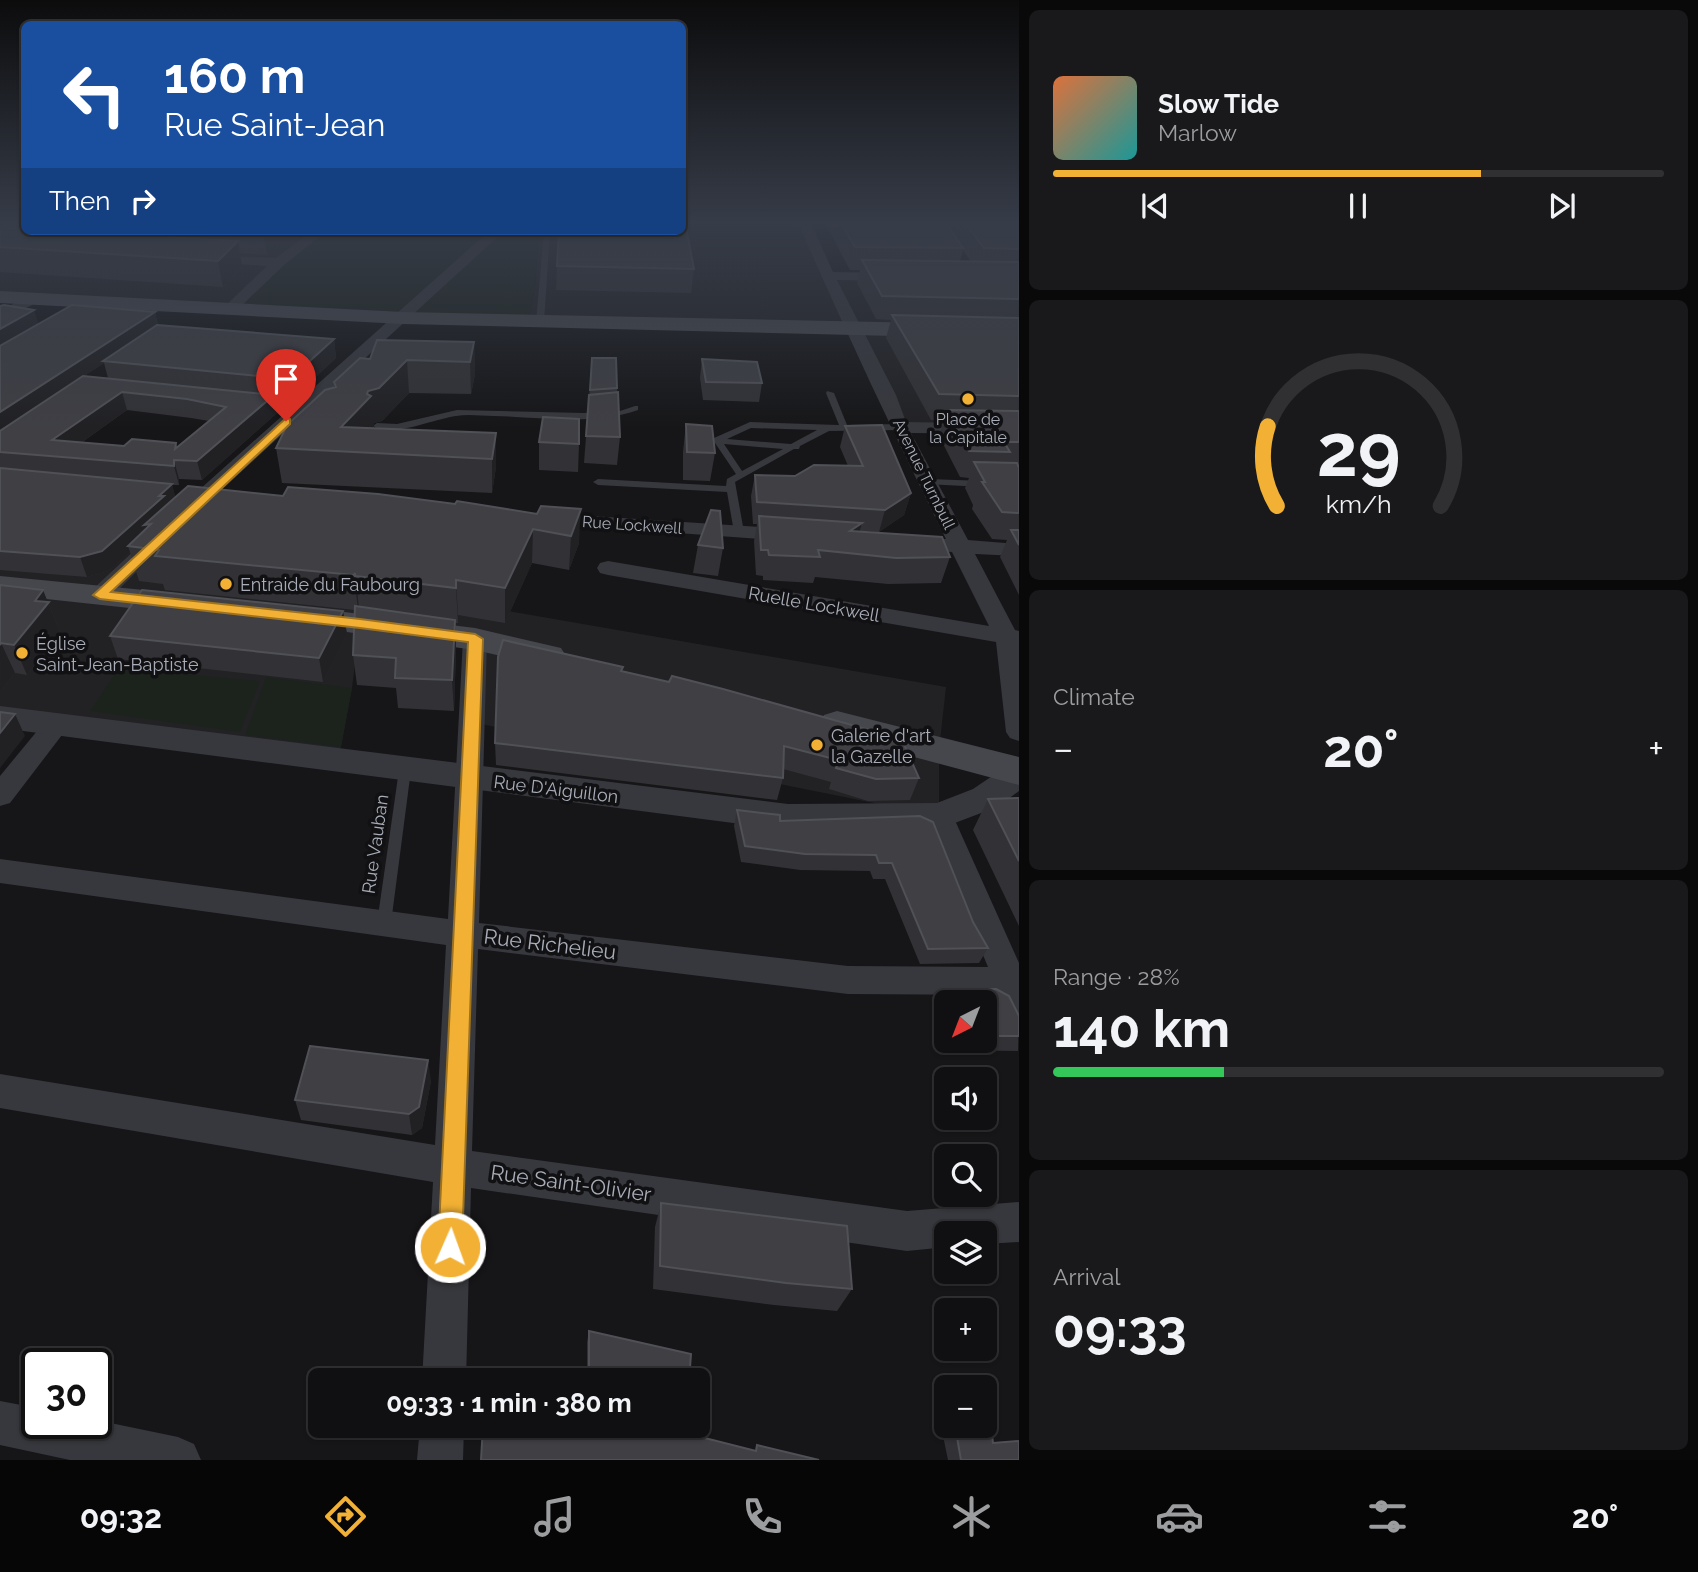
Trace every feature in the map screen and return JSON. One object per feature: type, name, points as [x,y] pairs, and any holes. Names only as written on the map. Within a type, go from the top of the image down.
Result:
[{"type":"main road","points":[[0,297],[403,318],[1019,332]]},
{"type":"main road","points":[[0,585],[214,607]]},
{"type":"main road","points":[[267,613],[475,639],[583,663]]},
{"type":"main road","points":[[808,717],[1019,773]]},
{"type":"street","points":[[230,309],[249,291]]},
{"type":"street","points":[[100,595],[203,496],[302,411],[432,291]]},
{"type":"street","name":"Avenue Turnbull","points":[[835,291],[959,547],[1013,638],[1019,732]]},
{"type":"street","points":[[0,316],[33,299]]},
{"type":"street","points":[[67,317],[91,302]]},
{"type":"street","points":[[337,351],[365,353]]},
{"type":"street","points":[[273,405],[302,411]]},
{"type":"street","points":[[899,427],[1019,429]]},
{"type":"street","points":[[176,494],[231,498]]},
{"type":"street","name":"Rue Lockwell","points":[[520,517],[808,536]]},
{"type":"street","points":[[890,542],[1019,550]]},
{"type":"street","name":"Ruelle Lockwell","points":[[608,568],[1013,638]]},
{"type":"street","points":[[445,1368],[475,639]]},
{"type":"street","name":"Rue D'Aiguillon","points":[[0,717],[788,817],[939,816],[985,798],[1019,773]]},
{"type":"street","points":[[0,796],[56,725]]},
{"type":"street","points":[[939,816],[1016,987]]},
{"type":"street","name":"Rue Richelieu","points":[[0,871],[462,934],[848,980],[1016,987]]},
{"type":"street","name":"Rue Saint-Olivier","points":[[0,1091],[453,1167],[907,1231],[1019,1222]]},
{"type":"street","points":[[0,1423],[178,1460]]},
{"type":"street","points":[[440,1460],[441,1438]]},
{"type":"lane","points":[[540,322],[542,291]]},
{"type":"lane","points":[[830,393],[844,428]]},
{"type":"lane","points":[[377,426],[397,427],[457,413],[584,416],[621,413],[635,408]]},
{"type":"lane","points":[[717,440],[750,425],[899,427]]},
{"type":"lane","points":[[739,532],[730,481],[797,447],[827,428]]},
{"type":"lane","points":[[717,440],[797,447]]},
{"type":"lane","points":[[717,440],[741,475]]},
{"type":"lane","points":[[597,482],[730,489]]},
{"type":"lane","points":[[928,482],[993,484]]},
{"type":"lane","name":"Rue Vauban","points":[[384,923],[405,770]]},
{"type":"shaded area","points":[[0,291],[251,291],[230,309],[0,297]]},
{"type":"shaded area","points":[[251,291],[534,291],[528,322],[230,309]]},
{"type":"shaded area","points":[[534,291],[954,291],[1019,429],[899,427],[851,328],[528,322]]},
{"type":"shaded area","points":[[0,528],[300,575],[946,687],[939,750],[939,816],[471,722],[475,639],[360,624],[352,688],[338,762],[0,717]]},
{"type":"shaded area","points":[[119,668],[260,681],[240,732],[90,711]]},
{"type":"shaded area","points":[[266,677],[352,688],[341,747],[245,735]]},
{"type":"building","points":[[879,291],[1019,291],[1019,299],[882,296]]},
{"type":"building","points":[[72,305],[155,312],[0,412],[0,346]]},
{"type":"building","points":[[0,306],[34,310],[0,329]]},
{"type":"building","points":[[892,315],[1019,318],[1019,396],[939,394]]},
{"type":"building","points":[[157,325],[334,339],[290,379],[103,361]]},
{"type":"building","points":[[377,340],[474,342],[470,362],[407,360],[379,388],[368,391],[367,394],[371,396],[341,427],[496,433],[492,459],[276,448],[287,425],[325,390],[336,387],[334,382],[360,358],[370,359]]},
{"type":"building","points":[[592,358],[616,358],[617,388],[590,390]]},
{"type":"building","points":[[702,359],[757,362],[762,383],[706,382]]},
{"type":"building","points":[[83,376],[274,395],[197,461],[174,460],[174,466],[0,452],[0,431]],"holes":[[[122,392],[187,399],[226,407],[175,449],[176,443],[132,439],[124,446],[52,440]]]},
{"type":"building","points":[[618,392],[620,437],[586,436],[589,395]]},
{"type":"building","points":[[947,410],[1019,411],[1019,442],[1004,442],[1010,452],[969,451]]},
{"type":"building","points":[[543,417],[579,419],[579,444],[539,442]]},
{"type":"building","points":[[686,424],[712,426],[715,453],[687,452]]},
{"type":"building","points":[[882,425],[911,493],[885,510],[757,502],[755,475],[795,476],[814,465],[863,466],[845,426]]},
{"type":"building","points":[[974,462],[1017,463],[1019,513],[1002,512],[982,482],[985,482]]},
{"type":"building","points":[[0,468],[172,484],[159,496],[164,496],[102,551],[80,557],[0,551]]},
{"type":"building","points":[[188,486],[283,496],[288,487],[378,494],[455,504],[457,501],[537,514],[541,506],[581,509],[571,536],[533,529],[505,588],[456,580],[456,588],[355,576],[355,573],[155,556],[159,550],[128,546],[151,524],[144,525]]},
{"type":"building","points":[[711,510],[720,511],[723,548],[698,545]]},
{"type":"building","points":[[759,516],[862,523],[850,531],[942,537],[950,557],[896,558],[818,550],[820,557],[769,555],[768,550],[761,550]]},
{"type":"building","points":[[1011,530],[1019,530],[1019,545]]},
{"type":"building","points":[[0,585],[43,590],[35,601],[49,602],[14,645],[0,645]]},
{"type":"building","points":[[142,590],[343,611],[319,658],[110,636]]},
{"type":"building","points":[[355,606],[455,620],[452,680],[395,678],[396,658],[353,655]]},
{"type":"building","points":[[503,640],[623,667],[621,671],[669,682],[672,676],[884,734],[883,742],[902,740],[919,778],[876,779],[836,768],[838,760],[784,746],[783,778],[495,743],[498,657]]},
{"type":"building","points":[[0,712],[15,714],[0,733]]},
{"type":"building","points":[[1019,798],[1019,861],[988,799]]},
{"type":"building","points":[[737,810],[780,815],[780,821],[920,816],[933,822],[973,922],[988,948],[928,949],[892,863],[879,863],[876,855],[805,854],[745,846]]},
{"type":"building","points":[[998,990],[1009,996],[1019,1016],[1019,1036],[998,1036]]},
{"type":"building","points":[[310,1046],[428,1060],[419,1107],[409,1114],[295,1100]]},
{"type":"building","points":[[661,1203],[847,1226],[852,1289],[660,1266]]},
{"type":"building","points":[[589,1331],[691,1354],[690,1368],[589,1368]]},
{"type":"building","points":[[482,1438],[705,1438],[756,1451],[757,1445],[819,1460],[481,1460]]},
{"type":"building","points":[[957,1438],[992,1438],[993,1443],[1019,1441],[1019,1460],[961,1460]]},
{"type":"place","name":"Place de la Capitale","points":[[968,399]]},
{"type":"place","name":"Entraide du Faubourg","points":[[226,584]]},
{"type":"place","name":"Église Saint-Jean-Baptiste","points":[[22,653]]},
{"type":"place","name":"Galerie d'art la Gazelle","points":[[817,745]]},
{"type":"route","points":[[286,421],[100,595],[360,623],[475,639],[450,1247]]}]
